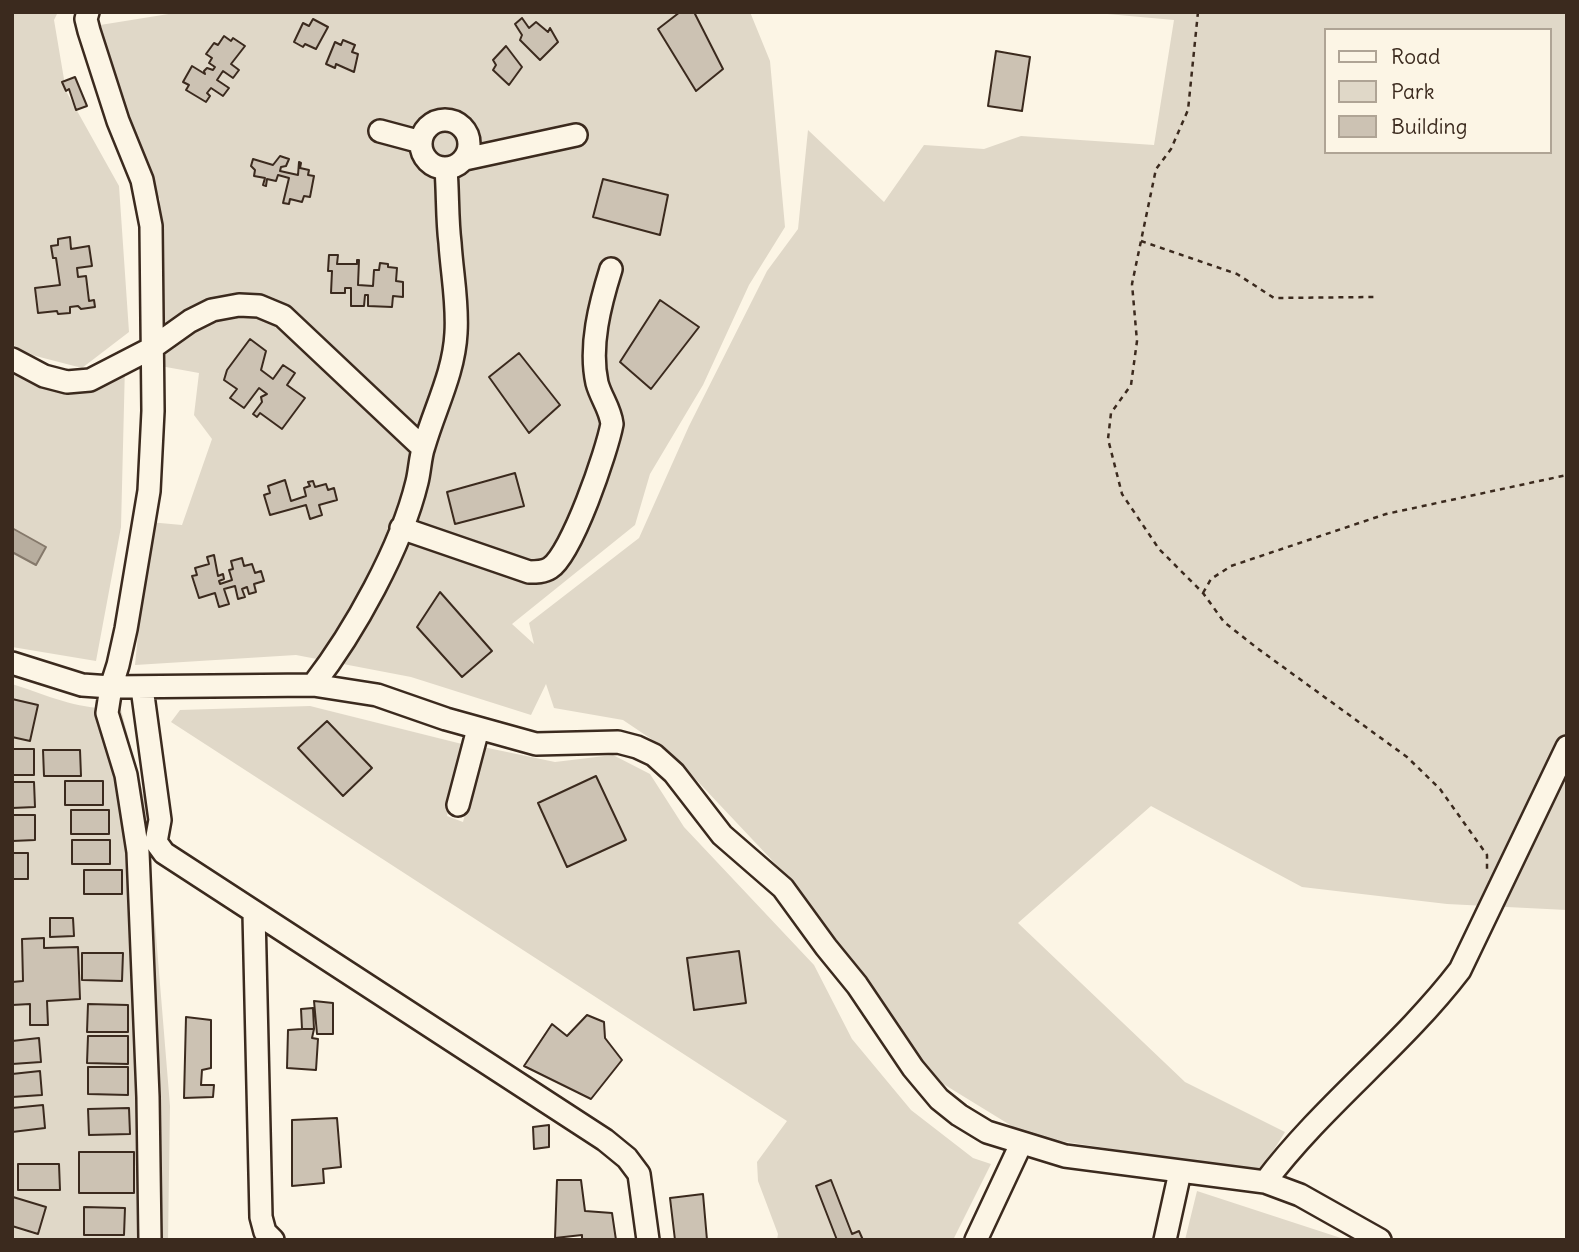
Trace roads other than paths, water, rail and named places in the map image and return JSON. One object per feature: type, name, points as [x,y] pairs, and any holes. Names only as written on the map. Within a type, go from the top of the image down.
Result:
[{"type":"street","points":[[88,12],[86,19],[89,32],[118,121],[142,180],[151,226],[153,411],[149,491],[126,629],[107,713],[126,775],[138,852],[148,1097],[150,1240]]},
{"type":"street","points":[[465,159],[470,148],[469,137],[463,127],[454,121],[432,123],[421,142],[424,155],[433,166],[446,169],[465,159],[576,135]]},
{"type":"street","points":[[380,131],[421,142]]},
{"type":"street","points":[[313,685],[334,656],[370,594],[401,528],[417,484],[423,448],[449,375],[456,336],[456,302],[449,242],[446,169]]},
{"type":"street","points":[[401,528],[529,572],[541,572],[550,568],[560,558],[576,528],[612,424],[611,411],[597,382],[595,352],[602,298],[611,268]]},
{"type":"street","points":[[12,359],[44,376],[67,382],[90,380],[152,348],[190,321],[212,310],[239,305],[259,306],[283,316],[423,448]]},
{"type":"street","points":[[12,663],[82,685],[142,688],[313,685],[377,695],[478,729],[536,744],[618,742],[637,747],[654,755],[674,773],[722,835],[783,888],[857,985],[901,1051],[939,1099],[959,1115],[987,1132],[1065,1156],[1265,1182],[1300,1195],[1380,1240]]},
{"type":"street","points":[[142,688],[160,820],[156,842],[164,853],[593,1133],[627,1158],[639,1174],[648,1240]]},
{"type":"street","points":[[458,805],[478,729]]},
{"type":"street","points":[[1265,1182],[1311,1126],[1436,1001],[1460,970],[1567,747]]},
{"type":"street","points":[[254,913],[261,1217],[265,1232],[273,1240]]},
{"type":"street","points":[[976,1240],[1021,1144]]},
{"type":"street","points":[[1165,1240],[1181,1172]]}]
